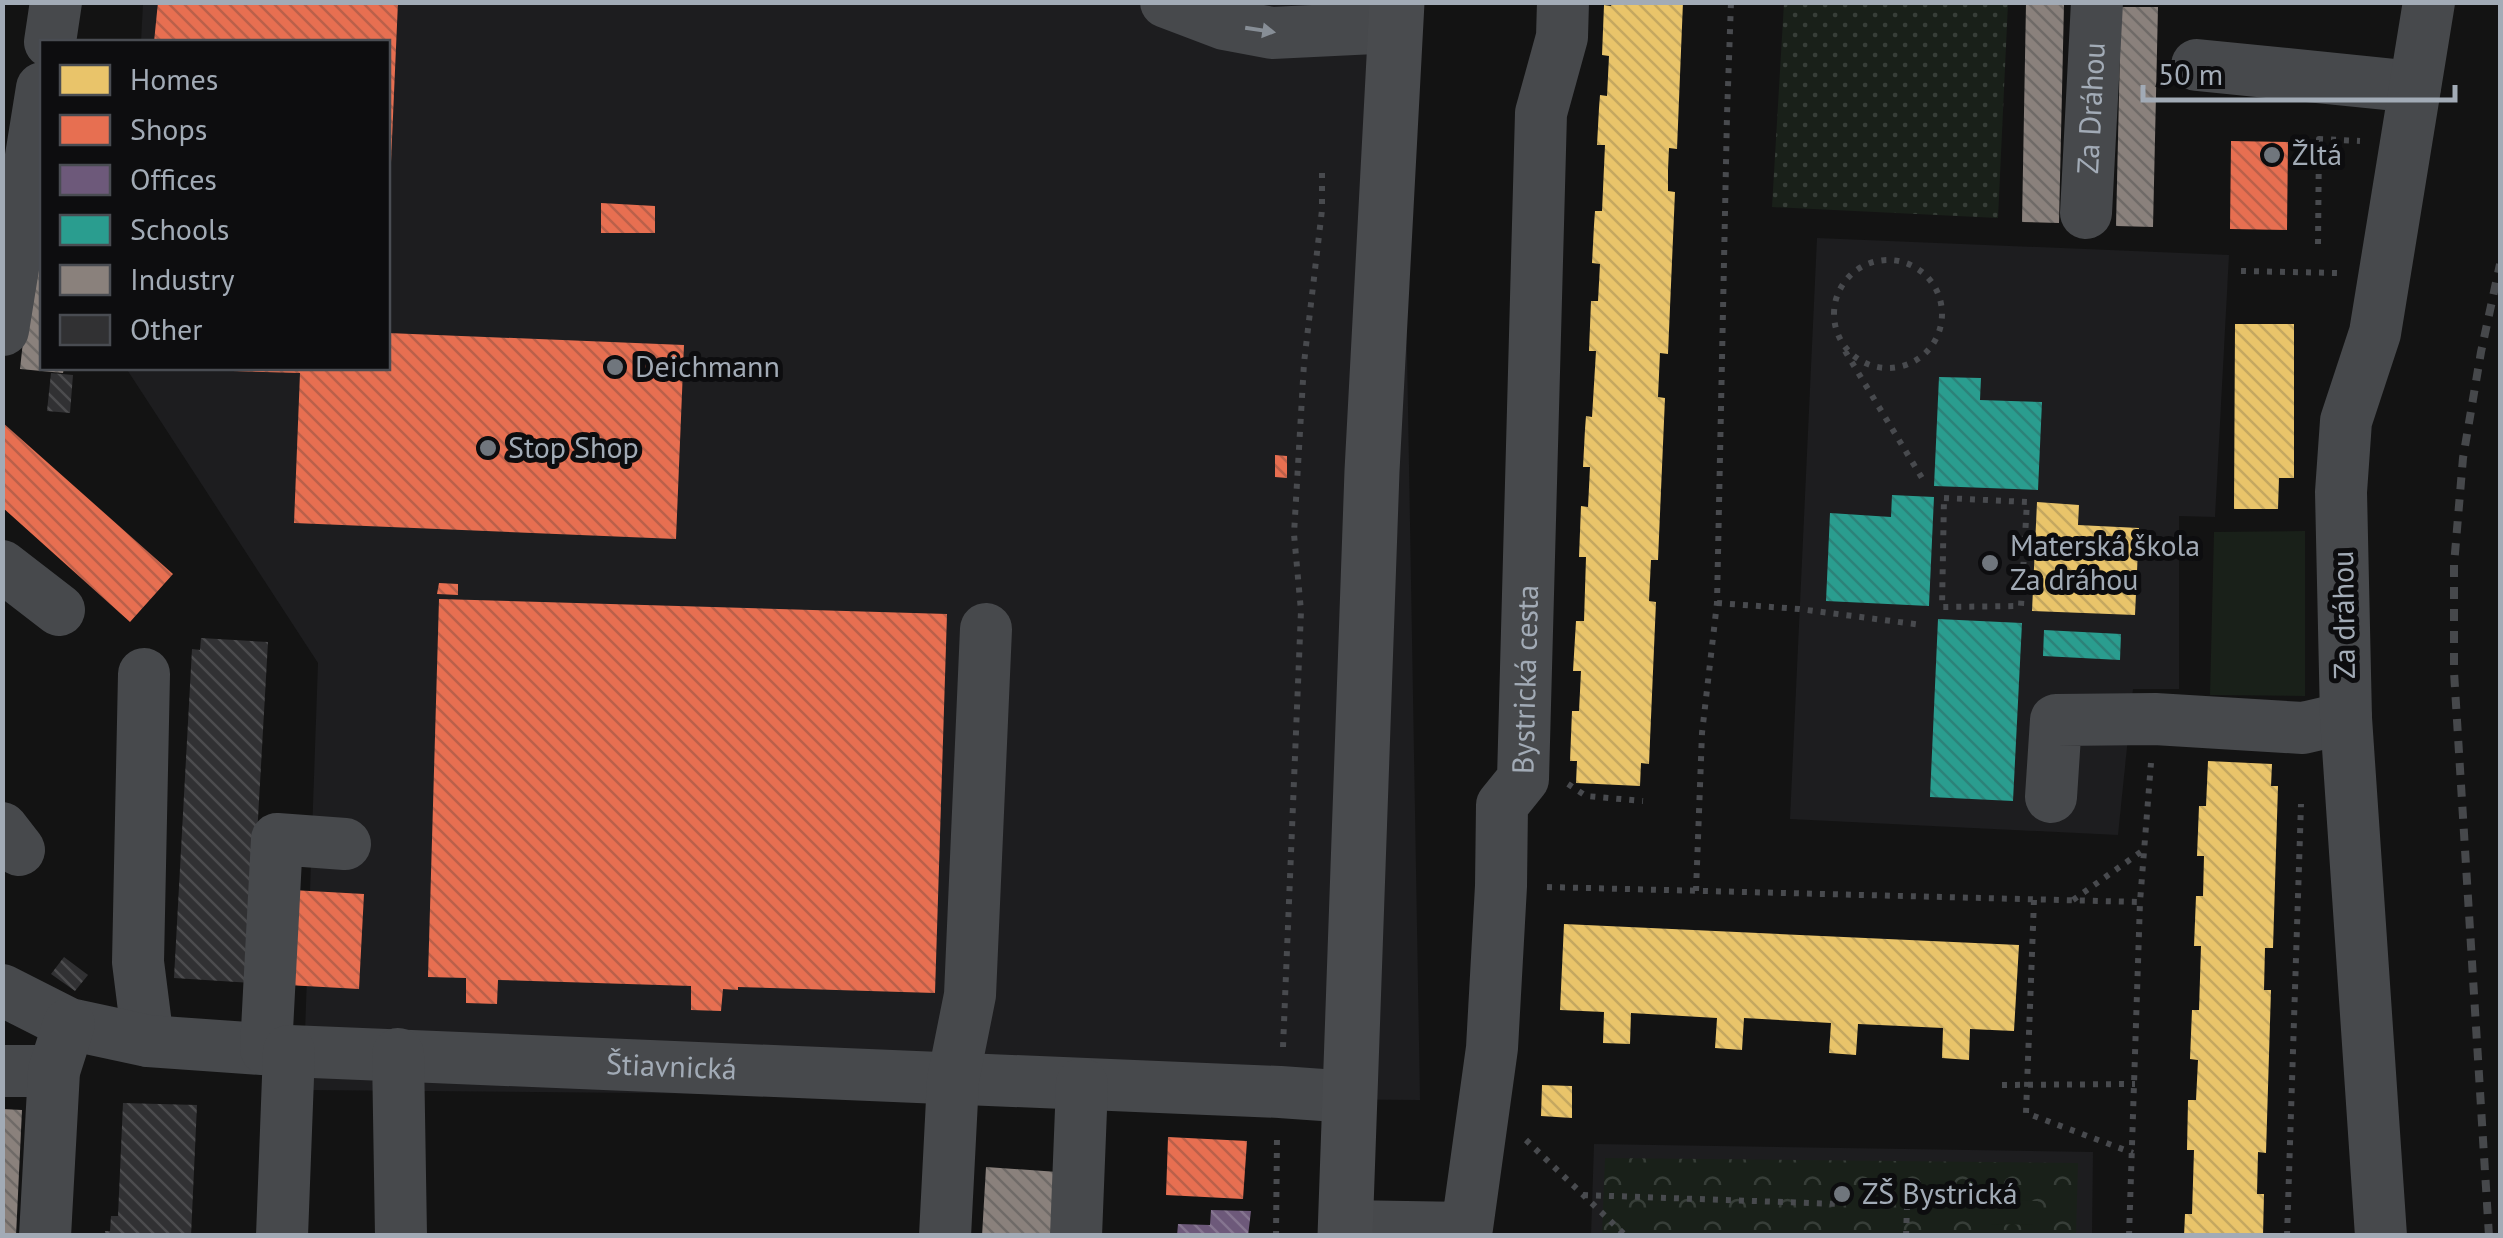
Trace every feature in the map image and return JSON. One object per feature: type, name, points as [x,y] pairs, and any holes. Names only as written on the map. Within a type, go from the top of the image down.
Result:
[{"type":"main road","name":"Bystrická cesta","points":[[1345,1231],[1372,471],[1396,15]]},
{"type":"street","points":[[50,40],[56,2]]},
{"type":"street","points":[[1166,2],[1224,24],[1272,33],[1396,15]]},
{"type":"street","name":"Bystrická cesta","points":[[1345,1231],[1467,1228],[1492,1048],[1502,805],[1523,778],[1541,113],[1562,36],[1563,2]]},
{"type":"street","name":"Za Dráhou","points":[[2086,213],[2097,2]]},
{"type":"street","name":"Za dráhou","points":[[2381,1236],[2325,723],[2346,421],[2374,332],[2429,2]]},
{"type":"street","points":[[2196,65],[2415,86]]},
{"type":"street","points":[[3,330],[40,100]]},
{"type":"street","points":[[2,566],[60,610]]},
{"type":"street","points":[[945,1236],[952,1080],[970,995],[986,629]]},
{"type":"street","points":[[144,674],[138,962],[148,1041]]},
{"type":"street","points":[[2052,797],[2056,720],[2325,723]]},
{"type":"street","points":[[282,1236],[277,839],[345,844]]},
{"type":"street","name":"Štiavnická","points":[[2,990],[62,1048],[148,1041],[1351,1097]]},
{"type":"street","points":[[2,1071],[62,1048],[45,1236]]},
{"type":"street","points":[[398,1054],[401,1236]]},
{"type":"street","points":[[1076,1236],[1082,1084]]},
{"type":"path","points":[[1696,891],[1702,734],[1718,602],[1732,2]]},
{"type":"path","points":[[2318,244],[2319,139],[2406,141]]},
{"type":"path","points":[[1276,1236],[1302,612],[1294,534],[1304,363],[1322,210],[1322,166]]},
{"type":"path","points":[[1842,347],[1868,366],[1900,368],[1927,354],[1942,326],[1940,294],[1922,269],[1892,258],[1861,264],[1838,286],[1832,318],[1842,347],[1922,478]]},
{"type":"path","points":[[2241,271],[2384,274]]},
{"type":"path","points":[[1944,498],[2026,502],[2020,606],[1942,607],[1944,498]]},
{"type":"path","points":[[1718,602],[1922,626]]},
{"type":"path","points":[[2129,1236],[2140,902],[2155,719]]},
{"type":"path","points":[[2287,1236],[2325,723]]},
{"type":"path","points":[[1524,730],[1547,767],[1586,796],[1644,801]]},
{"type":"path","points":[[2072,900],[2145,849]]},
{"type":"path","points":[[1501,886],[2140,902]]},
{"type":"path","points":[[2034,900],[2026,1113],[2133,1153]]},
{"type":"path","points":[[2002,1085],[2136,1084]]},
{"type":"path","points":[[1480,1134],[1526,1140],[1626,1236]]},
{"type":"path","points":[[1584,1195],[1839,1204]]},
{"type":"path","points":[[1906,1236],[1908,1207]]},
{"type":"shaded area","points":[[143,3],[1401,3],[1420,1100],[303,1090],[318,663],[127,370],[390,370],[390,40],[141,40]]},
{"type":"shaded area","name":"Materská škola Za dráhou","points":[[1817,238],[2229,255],[2215,517],[2179,516],[2179,689],[2133,689],[2118,835],[1790,819]]},
{"type":"shaded area","name":"ZŠ Bystrická","points":[[1594,1144],[2093,1152],[2092,1235],[1591,1236]]},
{"type":"green space","points":[[1784,3],[2008,3],[1998,218],[1772,207]]},
{"type":"green space","points":[[2305,531],[2305,696],[2210,695],[2214,532]]},
{"type":"green space","name":"ZŠ Bystrická","points":[[1605,1158],[2078,1163],[2076,1235],[1602,1236]]},
{"type":"green space","points":[[1990,1200],[2038,1201],[2038,1225],[1990,1224]]},
{"type":"building: Homes","points":[[1612,2],[1683,2],[1677,149],[1669,148],[1668,170],[1668,191],[1675,192],[1668,354],[1660,353],[1658,397],[1665,398],[1658,560],[1651,560],[1649,601],[1656,602],[1649,764],[1641,763],[1640,786],[1576,783],[1577,761],[1570,761],[1572,711],[1579,711],[1581,671],[1573,671],[1576,621],[1584,621],[1586,557],[1579,557],[1581,506],[1588,507],[1590,467],[1583,467],[1586,416],[1592,417],[1596,351],[1589,351],[1591,301],[1598,301],[1600,264],[1592,263],[1595,211],[1602,211],[1605,145],[1597,145],[1600,95],[1607,96],[1609,56],[1602,55],[1604,5],[1611,6]]},
{"type":"building: Homes","points":[[2235,324],[2294,324],[2294,478],[2279,478],[2278,509],[2234,509]]},
{"type":"building: Homes","points":[[2037,502],[2079,505],[2078,525],[2139,528],[2135,615],[2032,611]]},
{"type":"building: Homes","points":[[2208,761],[2272,764],[2271,786],[2278,786],[2273,948],[2265,948],[2264,990],[2271,990],[2266,1153],[2258,1152],[2257,1194],[2264,1194],[2263,1236],[2184,1236],[2185,1214],[2192,1214],[2194,1150],[2187,1150],[2188,1100],[2196,1100],[2198,1060],[2190,1059],[2192,1010],[2199,1010],[2201,946],[2194,946],[2196,896],[2203,896],[2204,856],[2197,856],[2199,806],[2206,806]]},
{"type":"building: Homes","points":[[1564,924],[2019,945],[2014,1031],[1970,1029],[1969,1060],[1942,1058],[1943,1028],[1858,1024],[1856,1055],[1829,1053],[1831,1023],[1744,1018],[1742,1050],[1715,1048],[1717,1018],[1631,1013],[1630,1044],[1603,1043],[1604,1012],[1560,1010]]},
{"type":"building: Homes","points":[[1542,1085],[1572,1086],[1572,1118],[1541,1116]]},
{"type":"building: Shops","points":[[158,2],[398,2],[391,162],[390,40],[154,40]]},
{"type":"building: Shops","points":[[2231,141],[2288,142],[2287,230],[2230,229]]},
{"type":"building: Shops","points":[[601,203],[655,206],[655,233],[601,233]]},
{"type":"building: Shops","name":"Stop Shop","points":[[390,333],[684,345],[676,539],[294,523],[300,373],[233,371],[390,370]]},
{"type":"building: Shops","points":[[2,422],[173,574],[130,622],[2,507]]},
{"type":"building: Shops","points":[[1275,455],[1287,456],[1287,478],[1275,477]]},
{"type":"building: Shops","points":[[439,583],[458,584],[458,595],[437,594]]},
{"type":"building: Shops","points":[[439,599],[947,614],[935,993],[738,987],[723,989],[721,1011],[691,1010],[691,986],[498,980],[497,1004],[466,1003],[466,978],[428,977]]},
{"type":"building: Shops","points":[[292,890],[364,894],[359,989],[287,985]]},
{"type":"building: Shops","points":[[1168,1137],[1247,1141],[1243,1199],[1166,1195]]},
{"type":"building: Offices","points":[[1211,1210],[1251,1211],[1248,1236],[1177,1236],[1178,1224],[1210,1225]]},
{"type":"building: Schools","points":[[1939,377],[1981,378],[1980,400],[2042,402],[2038,490],[1934,486]]},
{"type":"building: Schools","points":[[1892,495],[1934,497],[1929,606],[1826,601],[1830,513],[1891,517]]},
{"type":"building: Schools","points":[[1938,619],[2022,623],[2013,801],[1930,797]]},
{"type":"building: Schools","points":[[2044,630],[2121,634],[2120,660],[2043,656]]},
{"type":"building: Industry","points":[[2026,3],[2064,4],[2059,223],[2022,222]]},
{"type":"building: Industry","points":[[2121,7],[2158,7],[2153,227],[2116,226]]},
{"type":"building: Industry","points":[[40,187],[40,370],[64,370],[63,373],[20,369]]},
{"type":"building: Industry","points":[[2,1109],[22,1110],[16,1236],[2,1236]]},
{"type":"building: Industry","points":[[986,1167],[1058,1172],[1054,1236],[982,1236]]},
{"type":"building: Other","points":[[51,373],[73,375],[70,413],[47,411]]},
{"type":"building: Other","points":[[201,638],[268,642],[254,889],[268,984],[174,978],[192,649],[200,650]]},
{"type":"building: Other","points":[[64,957],[88,975],[75,991],[51,974]]},
{"type":"building: Other","points":[[123,1103],[197,1105],[191,1236],[105,1236],[105,1231],[110,1231],[111,1216],[118,1216]]},
{"type":"railway","points":[[2489,1236],[2454,672],[2454,565],[2463,458],[2500,264]]},
{"type":"place","name":"Žltá","points":[[2272,155]]},
{"type":"place","name":"Deichmann","points":[[615,367]]},
{"type":"place","name":"Stop Shop","points":[[488,448]]},
{"type":"place","name":"Materská škola Za dráhou","points":[[1990,563]]},
{"type":"place","name":"ZŠ Bystrická","points":[[1842,1194]]}]
